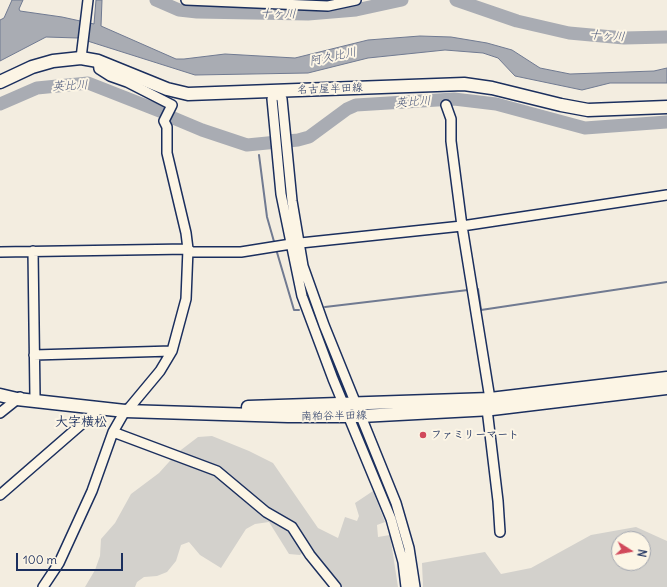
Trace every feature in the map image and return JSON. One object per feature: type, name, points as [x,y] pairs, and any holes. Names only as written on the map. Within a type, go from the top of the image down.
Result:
[{"type":"main road","name":"名古屋半田線","points":[[0,82],[32,67],[81,53],[167,89],[188,94],[464,84],[492,88],[562,106],[588,110],[667,106]]},
{"type":"main road","name":"南粕谷半田線","points":[[488,404],[667,378]]},
{"type":"main road","name":"南粕谷半田線","points":[[0,395],[99,409],[352,410],[488,404],[667,388]]},
{"type":"main road","name":"南粕谷半田線","points":[[0,390],[20,397],[35,397],[127,409]]},
{"type":"street","points":[[81,53],[88,0]]},
{"type":"street","points":[[186,0],[241,1],[328,6],[356,0]]},
{"type":"street","points":[[44,587],[59,564],[92,491],[114,432],[127,409],[160,371],[172,350],[186,299],[188,249],[167,154],[166,127],[164,121],[172,106],[127,82],[110,76],[99,69],[98,61]]},
{"type":"street","points":[[295,244],[281,194],[272,99],[277,91],[282,99],[295,244],[302,296],[309,316],[396,503],[409,548],[415,587]]},
{"type":"street","points":[[446,105],[451,119],[451,141],[462,226],[488,404],[500,532]]},
{"type":"street","points":[[0,252],[188,249],[192,252],[241,252],[295,244],[462,226],[667,196]]},
{"type":"street","points":[[33,251],[35,397]]},
{"type":"street","points":[[34,355],[172,350]]},
{"type":"street","points":[[0,413],[20,397]]},
{"type":"street","points":[[0,495],[99,409]]},
{"type":"street","points":[[352,410],[391,520],[403,562],[406,587]]},
{"type":"street","points":[[114,432],[217,471],[266,512],[292,527],[310,555],[336,587]]},
{"type":"shaded area","points":[[212,436],[249,451],[273,463],[318,528],[338,538],[345,517],[357,521],[359,516],[355,503],[373,491],[385,522],[377,525],[378,537],[390,535],[398,587],[328,587],[306,550],[300,555],[289,554],[269,522],[255,524],[246,529],[221,568],[200,555],[189,542],[181,545],[176,561],[167,572],[157,576],[144,577],[137,582],[135,587],[85,587],[95,570],[100,556],[101,539],[115,523],[131,494],[159,473],[177,453],[198,437]]},
{"type":"shaded area","points":[[636,527],[645,531],[614,531]]},
{"type":"shaded area","points":[[611,531],[611,571],[651,571],[651,534],[667,541],[667,587],[423,587],[422,563],[485,552],[501,574],[531,568],[591,535]]},
{"type":"water","name":"阿久比川","points":[[12,0],[23,0],[19,9],[20,11],[62,17],[94,24],[96,0],[102,0],[101,26],[176,59],[225,54],[295,58],[368,40],[420,36],[451,37],[487,43],[512,50],[540,68],[570,74],[654,71],[667,68],[667,83],[610,83],[582,90],[515,76],[498,58],[483,53],[445,50],[368,58],[308,73],[195,75],[78,38],[46,37],[0,61],[0,20],[4,18]]},
{"type":"waterway","name":"十ヶ川","points":[[156,0],[179,10],[197,12],[308,14],[356,10],[402,0]]},
{"type":"waterway","name":"十ヶ川","points":[[456,0],[517,21],[569,33],[624,38],[667,37]]},
{"type":"waterway","name":"英比川","points":[[0,104],[37,88],[88,83],[162,112]]},
{"type":"waterway","name":"英比川","points":[[171,117],[202,130],[247,145],[298,140],[309,137],[347,109],[356,105],[454,99],[496,104],[585,128],[667,122]]},
{"type":"waterway","points":[[259,155],[267,217],[275,245]]},
{"type":"waterway","points":[[276,249],[294,310],[299,310]]},
{"type":"waterway","points":[[478,289],[481,310],[667,282]]},
{"type":"waterway","points":[[325,307],[468,290]]},
{"type":"place","name":"ファミリーマート","points":[[423,435]]},
{"type":"district","name":"大字横松","points":[[81,422]]}]
